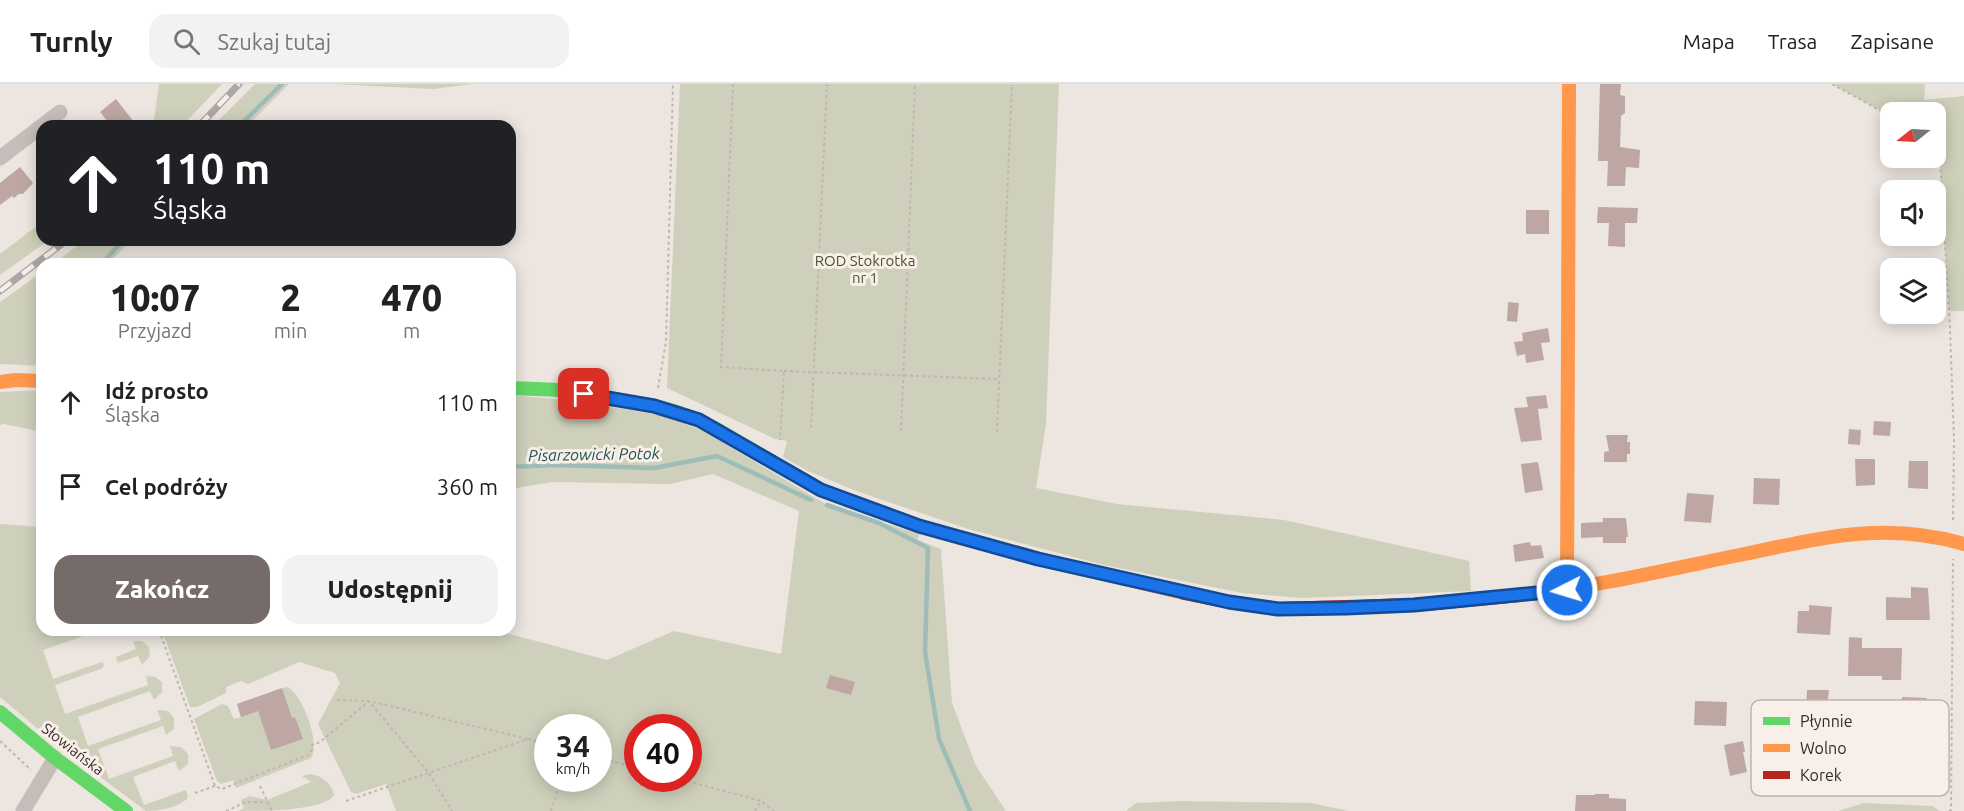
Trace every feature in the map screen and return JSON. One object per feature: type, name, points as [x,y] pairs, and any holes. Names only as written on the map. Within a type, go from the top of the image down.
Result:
[{"type":"street","points":[[1567,590],[1569,84]]},
{"type":"street","points":[[50,120],[60,112]]},
{"type":"street","points":[[0,158],[36,130]]},
{"type":"street","points":[[0,382],[36,381]]},
{"type":"street","points":[[516,388],[561,390],[654,406],[699,420],[821,490],[919,526],[1038,559],[1229,602],[1278,609],[1414,605],[1567,590],[1838,535],[1878,531],[1915,533],[1958,542]]},
{"type":"street","name":"Słowiańska","points":[[0,712],[55,758],[126,811]]},
{"type":"street","points":[[23,811],[55,758]]},
{"type":"path","points":[[654,406],[666,342],[673,84]]},
{"type":"path","points":[[733,84],[721,367],[999,379]]},
{"type":"path","points":[[811,428],[827,84]]},
{"type":"path","points":[[901,431],[915,84]]},
{"type":"path","points":[[997,432],[1012,84]]},
{"type":"path","points":[[1832,84],[1880,110]]},
{"type":"path","points":[[1940,168],[1950,328],[1958,542],[1951,810],[1949,811]]},
{"type":"path","points":[[780,440],[784,371]]},
{"type":"path","points":[[161,636],[215,786]]},
{"type":"path","points":[[337,700],[369,701],[534,740]]},
{"type":"path","points":[[195,793],[215,786],[222,789],[308,755],[312,746],[320,742],[369,701]]},
{"type":"path","points":[[369,701],[428,772],[452,811]]},
{"type":"path","points":[[346,801],[528,739]]},
{"type":"path","points":[[0,741],[41,780]]},
{"type":"path","points":[[702,785],[761,801],[774,811]]},
{"type":"path","points":[[260,786],[272,811]]},
{"type":"path","points":[[551,811],[557,792]]},
{"type":"path","points":[[755,811],[761,801]]},
{"type":"path","points":[[226,811],[246,802],[267,802]]},
{"type":"green space","points":[[159,84],[222,84],[188,120],[154,120]]},
{"type":"green space","points":[[255,84],[289,84],[253,120],[219,120]]},
{"type":"green space","points":[[334,84],[473,84],[433,89]]},
{"type":"green space","name":"ROD Stokrotka nr 1","points":[[680,84],[1059,84],[1046,424],[1036,488],[1117,504],[1284,520],[1469,561],[1471,591],[1302,598],[1242,593],[1104,565],[968,529],[859,492],[808,471],[783,457],[787,441],[775,439],[667,388]]},
{"type":"green space","points":[[1832,84],[1925,84],[1924,100],[1964,96],[1964,311],[1949,311],[1945,246],[1946,180],[1941,180],[1940,168],[1946,168],[1946,102],[1880,102],[1880,110]]},
{"type":"green space","points":[[36,227],[36,246],[41,246],[0,275],[0,254]]},
{"type":"green space","points":[[76,246],[126,246],[114,258],[62,258]]},
{"type":"green space","points":[[36,276],[36,366],[0,364],[0,302]]},
{"type":"green space","points":[[36,390],[36,431],[0,425],[0,392]]},
{"type":"green space","points":[[516,396],[576,401],[659,415],[702,430],[827,505],[919,534],[918,540],[941,549],[952,703],[976,766],[1006,811],[396,811],[386,784],[356,794],[351,792],[318,724],[340,683],[335,673],[299,662],[248,684],[241,681],[226,687],[226,693],[197,707],[190,707],[164,636],[516,636],[607,660],[674,631],[781,654],[799,511],[713,474],[670,484],[553,482],[516,488]]},
{"type":"green space","points":[[0,524],[36,527],[36,636],[84,636],[43,650],[53,679],[102,662],[104,665],[103,668],[55,685],[65,714],[148,685],[146,676],[155,677],[162,682],[162,692],[154,700],[150,691],[78,717],[88,746],[161,720],[157,710],[168,711],[174,718],[174,729],[166,735],[163,726],[98,749],[109,779],[173,756],[170,746],[181,747],[188,754],[188,764],[179,771],[175,761],[133,777],[144,805],[186,790],[188,798],[168,808],[146,811],[61,748],[0,697]]},
{"type":"green space","points":[[133,641],[142,641],[149,647],[150,656],[142,665],[138,656],[118,663],[116,657],[136,649]]},
{"type":"green space","points":[[287,687],[293,691],[308,719],[314,741],[311,758],[236,788],[233,780],[221,784],[217,781],[194,719],[222,704],[228,706],[234,719],[241,717],[237,704]]},
{"type":"green space","points":[[310,774],[328,783],[334,795],[328,800],[306,807],[239,811],[244,808],[241,800],[250,796],[267,800],[311,782],[302,776]]},
{"type":"green space","points":[[1181,801],[1312,803],[1348,811],[1126,811],[1136,803]]},
{"type":"green space","points":[[1864,803],[1933,806],[1939,811],[1838,811]]},
{"type":"building","points":[[1600,84],[1621,84],[1620,95],[1625,96],[1625,113],[1621,116],[1620,147],[1640,150],[1639,168],[1626,167],[1625,186],[1607,186],[1608,161],[1598,161]]},
{"type":"building","points":[[116,99],[132,120],[106,120],[100,112]]},
{"type":"building","points":[[20,167],[33,183],[23,194],[14,198],[12,196],[0,205],[0,183]]},
{"type":"building","points":[[1598,207],[1638,208],[1637,223],[1625,223],[1625,247],[1608,246],[1609,223],[1597,223]]},
{"type":"building","points":[[1526,210],[1549,210],[1549,234],[1526,234]]},
{"type":"building","points":[[1508,302],[1519,303],[1517,322],[1507,321]]},
{"type":"building","points":[[1548,328],[1550,342],[1541,343],[1544,360],[1526,363],[1525,354],[1517,356],[1514,342],[1523,341],[1522,333]]},
{"type":"building","points":[[1546,395],[1548,408],[1538,409],[1542,440],[1521,442],[1514,408],[1528,407],[1526,397]]},
{"type":"building","points":[[1874,421],[1891,422],[1890,436],[1873,435]]},
{"type":"building","points":[[1849,429],[1861,430],[1860,445],[1848,444]]},
{"type":"building","points":[[1606,435],[1628,435],[1630,454],[1627,454],[1627,462],[1604,462],[1604,452],[1609,451]]},
{"type":"building","points":[[1855,459],[1875,459],[1875,485],[1856,486]]},
{"type":"building","points":[[1909,461],[1928,461],[1928,489],[1908,488]]},
{"type":"building","points":[[1538,462],[1543,490],[1525,493],[1521,464]]},
{"type":"building","points":[[1754,478],[1780,479],[1779,505],[1753,504]]},
{"type":"building","points":[[1687,493],[1714,495],[1711,523],[1684,521]]},
{"type":"building","points":[[1603,518],[1626,518],[1628,537],[1626,537],[1626,543],[1603,543],[1603,537],[1581,538],[1581,523],[1603,522]]},
{"type":"building","points":[[1530,542],[1531,546],[1541,545],[1544,558],[1515,562],[1513,545]]},
{"type":"building","points":[[1911,587],[1928,588],[1930,620],[1886,620],[1886,597],[1911,598]]},
{"type":"building","points":[[1809,605],[1832,607],[1830,635],[1797,633],[1798,611],[1809,611]]},
{"type":"building","points":[[1849,637],[1862,638],[1862,648],[1902,648],[1901,680],[1882,680],[1882,676],[1848,676]]},
{"type":"building","points":[[830,675],[855,682],[851,695],[826,688]]},
{"type":"building","points":[[282,688],[292,718],[295,717],[303,739],[271,750],[258,711],[241,717],[237,704]]},
{"type":"building","points":[[1807,690],[1829,690],[1828,700],[1806,700]]},
{"type":"building","points":[[1902,697],[1927,698],[1927,700],[1902,700]]},
{"type":"building","points":[[1695,701],[1727,702],[1726,726],[1694,725]]},
{"type":"building","points":[[1743,741],[1747,772],[1730,776],[1724,745]]},
{"type":"building","points":[[1609,794],[1609,798],[1626,799],[1626,811],[1575,811],[1576,795]]},
{"type":"waterway","name":"Pisarzowicki Potok","points":[[245,120],[282,84]]},
{"type":"waterway","name":"Pisarzowicki Potok","points":[[107,258],[118,246]]},
{"type":"waterway","name":"Pisarzowicki Potok","points":[[516,467],[556,465],[654,468],[717,456],[811,500]]},
{"type":"waterway","name":"Pisarzowicki Potok","points":[[827,505],[879,523],[928,548],[925,652],[939,739],[970,811]]},
{"type":"railway","points":[[205,120],[239,84]]},
{"type":"railway","points":[[43,258],[59,246]]},
{"type":"railway","points":[[0,291],[36,264]]},
{"type":"traffic: fast","points":[[516,388],[561,390],[677,412],[720,431],[821,490],[851,501]]},
{"type":"traffic: fast","points":[[0,712],[55,758],[126,811]]},
{"type":"traffic: slow","points":[[1567,590],[1569,84]]},
{"type":"traffic: slow","points":[[0,382],[36,381]]},
{"type":"traffic: slow","points":[[851,501],[919,526],[1039,559],[1184,593]]},
{"type":"traffic: slow","points":[[1520,595],[1605,582],[1800,542],[1854,534],[1907,534],[1935,537],[1964,544]]},
{"type":"traffic: jam","points":[[1184,593],[1278,609],[1414,605],[1520,595]]},
{"type":"route","points":[[584,394],[654,406],[699,420],[821,490],[919,526],[1038,559],[1229,602],[1278,609],[1346,608],[1414,605],[1567,590]]}]
